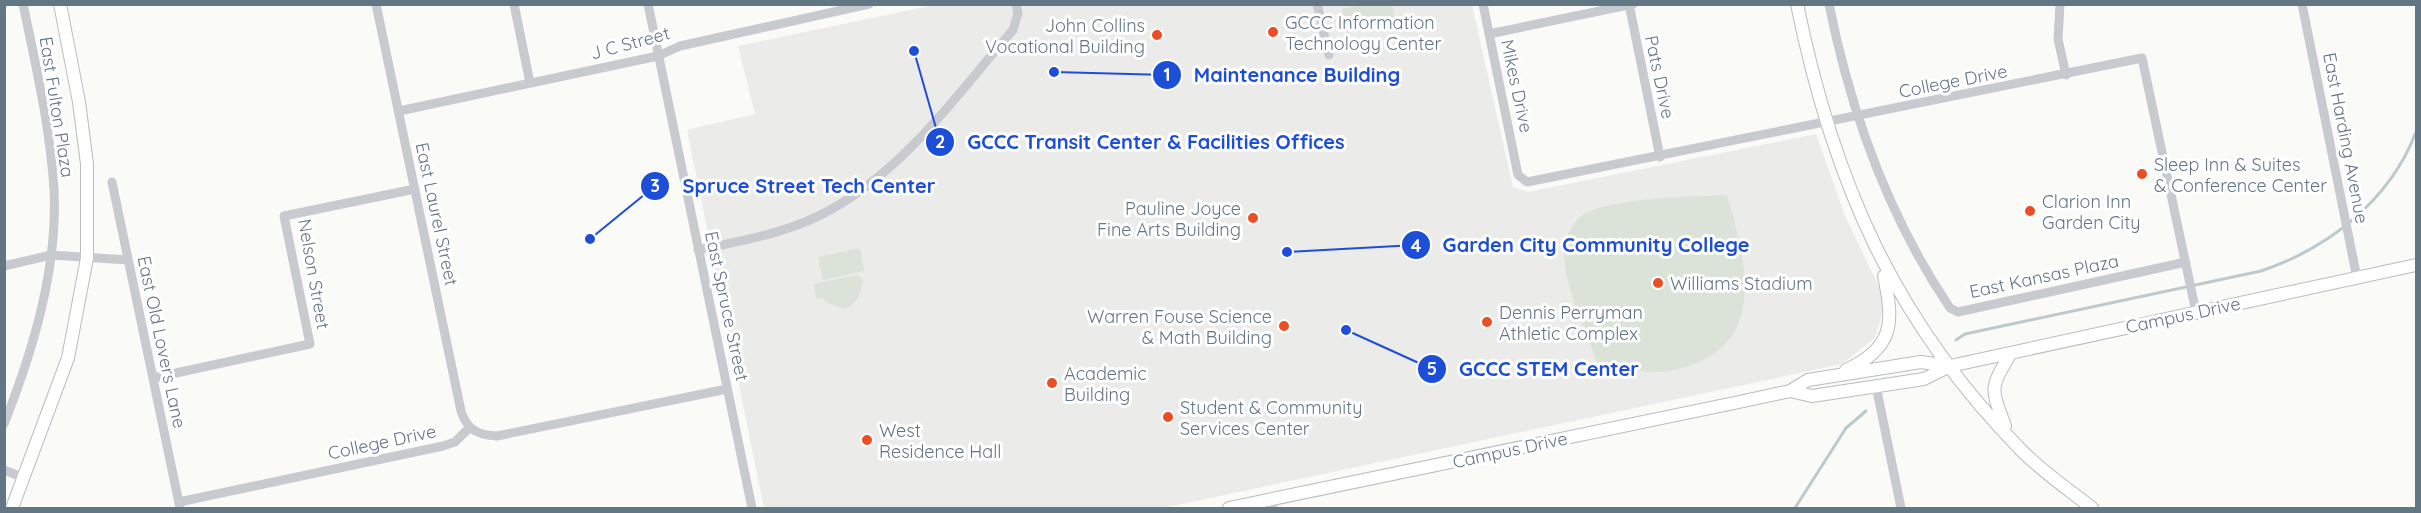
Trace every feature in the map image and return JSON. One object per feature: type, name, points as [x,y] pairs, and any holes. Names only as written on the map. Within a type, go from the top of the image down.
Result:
[{"type":"main road","points":[[12,508],[68,358],[87,258],[87,164],[80,102],[60,4]]},
{"type":"main road","points":[[1797,4],[1825,123],[1852,197],[1892,282],[1950,366],[2023,452],[2092,508]]},
{"type":"main road","points":[[1832,376],[1872,355],[1883,340],[1892,313],[1881,260]]},
{"type":"main road","name":"Campus Drive","points":[[1790,391],[1812,396],[1924,379],[1950,366],[2011,353],[2195,306],[2357,278],[2416,265]]},
{"type":"main road","points":[[2008,435],[1994,398],[1993,384],[2011,353]]},
{"type":"main road","name":"Campus Drive","points":[[1229,508],[1273,504],[1790,391],[1808,380],[1921,362],[1950,366]]},
{"type":"street","name":"East Fulton Plaza","points":[[4,424],[37,328],[51,255],[54,190],[44,105],[23,4]]},
{"type":"street","name":"East Laurel Street","points":[[376,4],[461,411],[469,428]]},
{"type":"street","points":[[514,4],[530,83]]},
{"type":"street","name":"East Spruce Street","points":[[648,4],[752,508]]},
{"type":"street","name":"J C Street","points":[[399,111],[658,56],[680,46],[869,4]]},
{"type":"street","points":[[698,250],[788,228],[842,203],[888,168],[935,121],[1013,30],[1018,13],[1016,4]]},
{"type":"street","points":[[1317,4],[1329,55]]},
{"type":"street","name":"Mikes Drive","points":[[1483,4],[1518,175]]},
{"type":"street","name":"East Kansas Plaza","points":[[1829,4],[1838,50],[1857,117],[1884,191],[1899,222],[1950,308],[1958,312],[2186,262]]},
{"type":"street","points":[[2060,4],[2058,39],[2066,75]]},
{"type":"street","name":"East Harding Avenue","points":[[2302,4],[2357,278]]},
{"type":"street","points":[[1489,34],[1630,5]]},
{"type":"street","name":"Pats Drive","points":[[1630,5],[1660,157]]},
{"type":"street","name":"College Drive","points":[[1518,175],[1527,182],[1538,182],[2142,58],[2195,306]]},
{"type":"street","name":"East Old Lovers Lane","points":[[112,182],[180,505]]},
{"type":"street","name":"Nelson Street","points":[[153,378],[310,344],[284,216],[415,189]]},
{"type":"street","points":[[4,266],[51,255],[128,260]]},
{"type":"street","points":[[1876,386],[1901,508]]},
{"type":"street","points":[[469,428],[482,436],[497,436],[727,389]]},
{"type":"street","name":"College Drive","points":[[180,505],[443,446],[455,442],[469,428]]},
{"type":"street","points":[[4,470],[24,478]]},
{"type":"shaded area","points":[[934,5],[1472,5],[1513,187],[1528,192],[1816,134],[1845,216],[1880,289],[1884,306],[1875,338],[1842,364],[1163,508],[764,508],[687,130],[755,114],[738,46]]},
{"type":"shaded area","points":[[1364,5],[1392,5],[1396,22],[1347,33],[1342,9]]},
{"type":"shaded area","name":"Williams Stadium","points":[[1727,195],[1741,249],[1744,301],[1738,324],[1726,344],[1705,359],[1665,372],[1619,369],[1601,371],[1578,312],[1565,266],[1564,248],[1572,226],[1589,212],[1605,206],[1648,200]]},
{"type":"shaded area","points":[[860,248],[864,271],[823,280],[818,257]]},
{"type":"shaded area","points":[[857,275],[863,280],[862,284],[858,297],[849,307],[845,309],[825,302],[823,298],[816,299],[814,284]]},
{"type":"waterway","points":[[1956,340],[1965,334],[2261,271],[2286,261],[2333,235],[2373,200],[2405,157],[2416,132]]},
{"type":"waterway","points":[[1795,508],[1846,428],[1866,411]]},
{"type":"place","name":"GCCC Information Technology Center","points":[[1273,32]]},
{"type":"place","name":"John Collins Vocational Building","points":[[1157,35]]},
{"type":"place","name":"GCCC Transit Center & Facilities Offices","points":[[914,51]]},
{"type":"place","name":"Maintenance Building","points":[[1054,72]]},
{"type":"place","name":"Sleep Inn & Suites & Conference Center","points":[[2142,174]]},
{"type":"place","name":"Clarion Inn Garden City","points":[[2030,211]]},
{"type":"place","name":"Pauline Joyce Fine Arts Building","points":[[1253,218]]},
{"type":"place","name":"Spruce Street Tech Center","points":[[590,239]]},
{"type":"place","name":"Garden City Community College","points":[[1287,252]]},
{"type":"place","name":"Williams Stadium","points":[[1658,283]]},
{"type":"place","name":"Dennis Perryman Athletic Complex","points":[[1487,322]]},
{"type":"place","name":"Warren Fouse Science & Math Building","points":[[1284,326]]},
{"type":"place","name":"GCCC STEM Center","points":[[1346,330]]},
{"type":"place","name":"Academic Building","points":[[1052,383]]},
{"type":"place","name":"Student & Community Services Center","points":[[1168,417]]},
{"type":"place","name":"West Residence Hall","points":[[867,440]]}]
